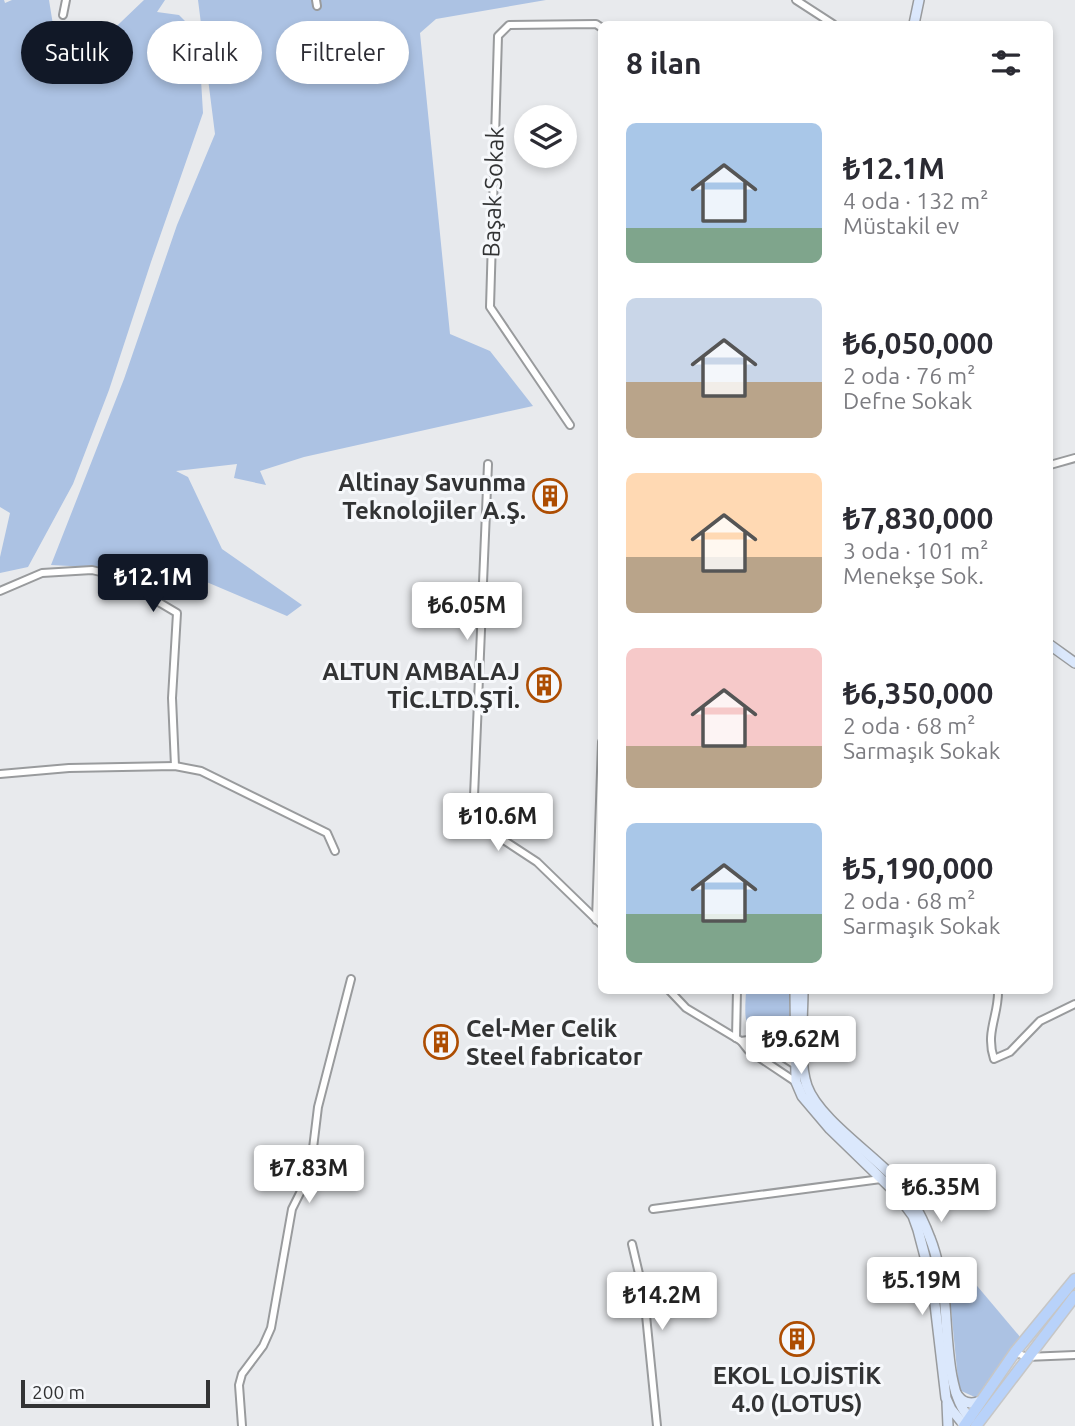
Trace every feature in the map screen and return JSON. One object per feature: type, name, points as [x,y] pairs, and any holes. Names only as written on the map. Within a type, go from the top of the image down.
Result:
[{"type":"main road","points":[[971,1424],[981,1401],[1015,1352],[1075,1279]]},
{"type":"main road","points":[[971,1424],[1075,1296]]},
{"type":"street","points":[[63,15],[66,0]]},
{"type":"street","points":[[796,0],[828,21]]},
{"type":"street","points":[[915,21],[919,0]]},
{"type":"street","name":"Başak Sokak","points":[[570,425],[490,307],[498,36],[509,25],[598,26]]},
{"type":"street","points":[[1053,464],[1075,458]]},
{"type":"street","points":[[488,464],[473,820],[537,862],[596,920]]},
{"type":"street","points":[[0,591],[42,573],[92,570],[113,575],[177,613],[172,698],[175,766]]},
{"type":"street","points":[[1053,648],[1075,663]]},
{"type":"street","points":[[0,774],[69,768],[175,766],[201,771],[327,833],[335,851]]},
{"type":"street","points":[[596,920],[598,861]]},
{"type":"street","points":[[242,1426],[239,1385],[242,1374],[263,1346],[271,1328],[292,1209],[310,1173],[318,1107],[351,979]]},
{"type":"street","points":[[673,994],[686,1008],[739,1040],[748,1051],[796,1082]]},
{"type":"street","points":[[737,994],[739,1040]]},
{"type":"street","points":[[795,994],[799,1047],[808,1090],[828,1117],[919,1210],[932,1243],[947,1426]]},
{"type":"street","points":[[803,994],[796,1064],[796,1082],[802,1096],[830,1129],[883,1179],[900,1191]]},
{"type":"street","points":[[997,994],[990,1030],[990,1049],[994,1059],[1010,1052],[1040,1021],[1075,1004]]},
{"type":"street","points":[[739,1040],[755,1039],[781,1054],[796,1064],[805,1079]]},
{"type":"street","points":[[781,1054],[789,1054],[799,1047]]},
{"type":"street","points":[[773,1066],[796,1064]]},
{"type":"street","points":[[653,1209],[883,1179]]},
{"type":"street","points":[[632,1244],[644,1295],[657,1426]]},
{"type":"street","points":[[933,1267],[944,1292],[954,1390],[962,1411],[971,1424]]},
{"type":"street","points":[[1015,1352],[1026,1357],[1075,1355]]},
{"type":"street","points":[[954,1390],[964,1401],[981,1401]]},
{"type":"street","points":[[946,1398],[951,1409],[971,1424]]},
{"type":"shaded area","points":[[0,0],[5,3],[12,0],[49,0],[52,21],[21,21],[21,84],[133,84],[133,21],[122,21],[144,0],[165,0],[157,12],[179,15],[185,21],[147,21],[147,84],[201,84],[203,113],[109,390],[73,484],[28,567],[0,573],[0,557],[10,513],[0,507]]},
{"type":"shaded area","points":[[198,0],[546,0],[436,19],[420,33],[450,334],[490,351],[533,406],[304,457],[260,471],[266,485],[234,478],[237,464],[176,471],[188,477],[222,549],[302,605],[287,616],[183,572],[51,565],[124,379],[177,225],[215,134],[209,84],[262,84],[262,21],[201,21]]},
{"type":"shaded area","points":[[746,994],[789,994],[788,1030],[782,1044],[777,1049],[752,1032],[745,1013]]},
{"type":"shaded area","points":[[967,1274],[1021,1338],[977,1398],[959,1390],[949,1289]]},
{"type":"place","name":"Altinay Savunma Teknolojiler A.Ş.","points":[[550,496]]},
{"type":"place","name":"ALTUN AMBALAJ TİC.LTD.ŞTİ.","points":[[544,685]]},
{"type":"place","name":"Cel-Mer Celik Steel fabricator","points":[[441,1042]]},
{"type":"place","name":"EKOL LOJİSTİK 4.0 (LOTUS)","points":[[797,1339]]}]
